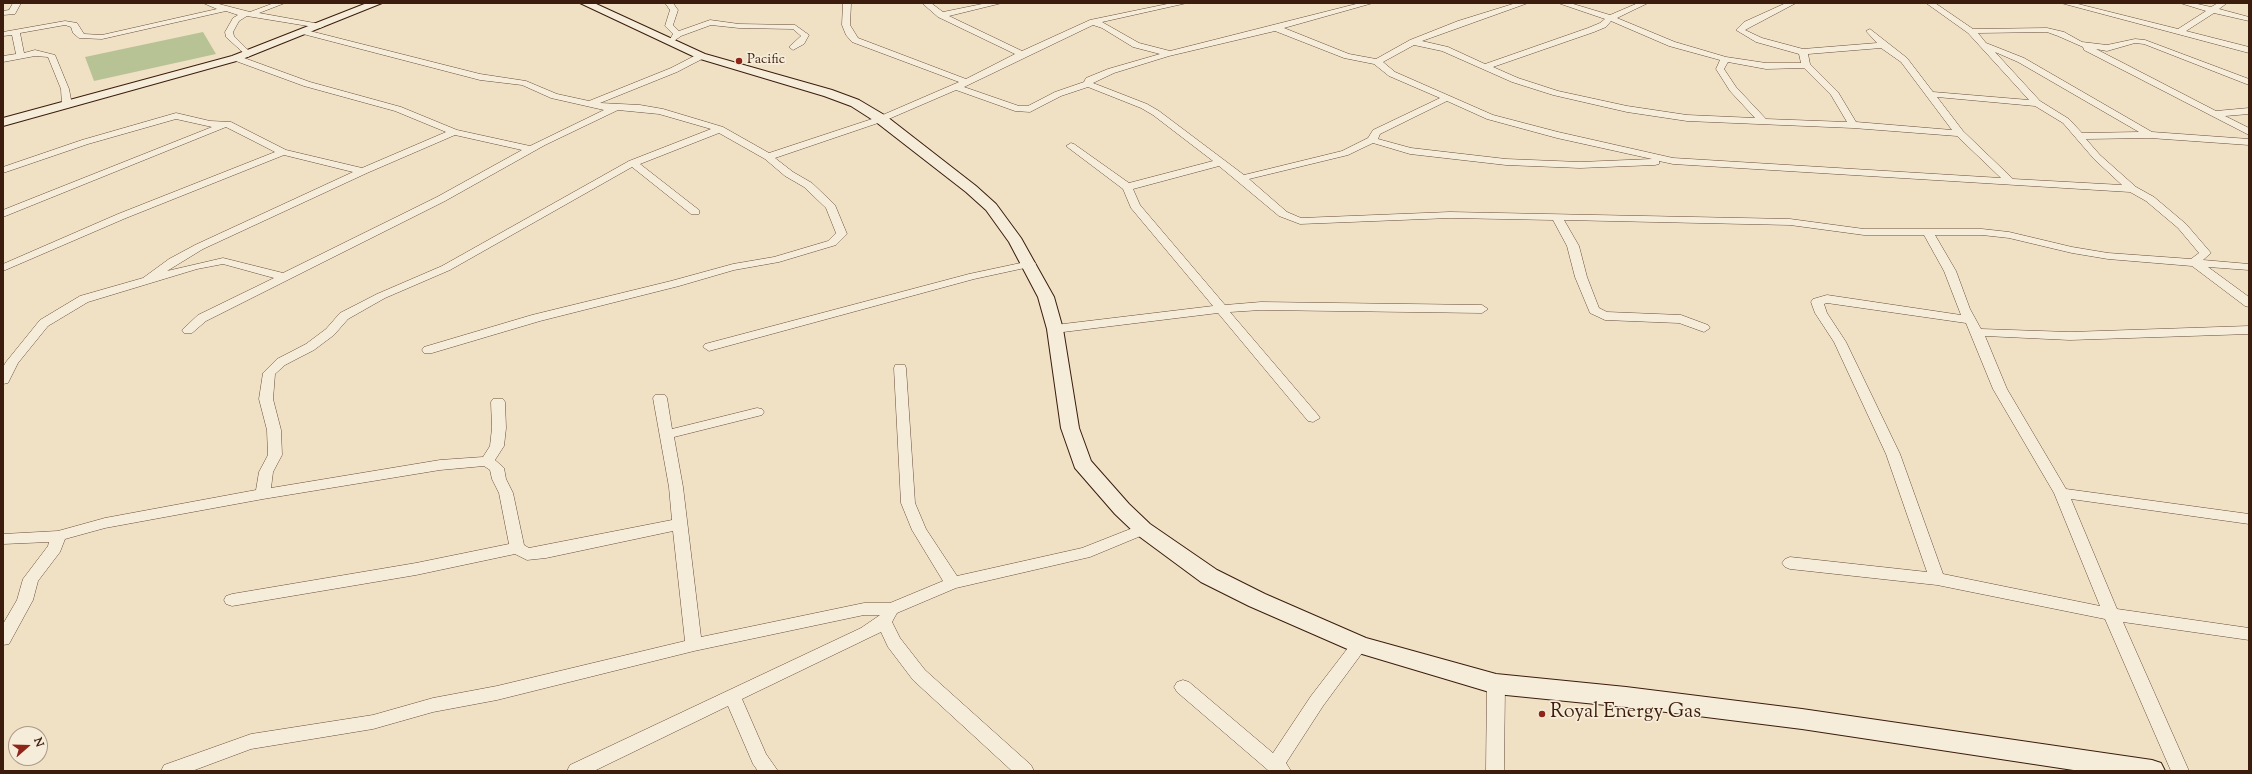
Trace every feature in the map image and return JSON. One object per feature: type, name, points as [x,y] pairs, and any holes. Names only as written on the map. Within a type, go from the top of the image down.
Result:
[{"type":"main road","points":[[3,122],[236,58],[306,32],[377,3]]},
{"type":"main road","points":[[585,3],[673,38],[701,56],[828,93],[855,103],[881,119],[971,189],[990,207],[1016,240],[1030,264],[1046,297],[1055,330],[1070,428],[1082,463],[1122,509],[1143,529],[1209,576],[1360,645],[1496,684],[1802,719],[2152,771]]},
{"type":"street","points":[[3,13],[12,12],[16,3]]},
{"type":"street","points":[[207,3],[247,14],[320,26]]},
{"type":"street","points":[[248,54],[230,37],[229,32],[236,20],[247,14],[281,3]]},
{"type":"street","points":[[669,3],[674,10],[668,26],[673,38],[710,22],[739,26],[795,27],[805,35],[801,42],[793,47]]},
{"type":"street","points":[[847,3],[846,25],[850,35],[855,40],[966,82]]},
{"type":"street","points":[[926,3],[941,15],[1022,54]]},
{"type":"street","points":[[941,15],[998,3]]},
{"type":"street","points":[[768,157],[881,119],[956,87],[1022,54],[1093,22],[1183,3]]},
{"type":"street","points":[[956,87],[1018,109],[1030,109],[1058,94],[1088,84],[1090,80],[1111,71],[1170,54],[1369,3]]},
{"type":"street","points":[[1377,62],[1413,42],[1461,22],[1524,3]]},
{"type":"street","points":[[1562,3],[1610,18],[1672,44],[1725,60],[1766,66],[1806,65]]},
{"type":"street","points":[[1484,67],[1604,25],[1610,18],[1644,3]]},
{"type":"street","points":[[1792,3],[1747,24],[1740,30],[1759,40],[1803,52],[1883,45]]},
{"type":"street","points":[[1930,3],[1971,31],[1981,44],[2037,103],[2066,121],[2098,157],[2132,189],[2168,212],[2205,253],[2194,262]]},
{"type":"street","points":[[2065,3],[2249,50]]},
{"type":"street","points":[[2184,3],[2249,20]]},
{"type":"street","points":[[2179,32],[2223,3]]},
{"type":"street","points":[[3,34],[65,23],[74,25],[76,31],[82,36],[102,37],[226,9]]},
{"type":"street","points":[[1093,22],[1105,26],[1136,45],[1170,54]]},
{"type":"street","points":[[1276,28],[1346,56],[1377,62],[1392,74],[1445,99],[1490,117],[1557,135],[1673,161]]},
{"type":"street","points":[[1971,31],[2047,30],[2061,34],[2249,132]]},
{"type":"street","points":[[16,31],[20,55]]},
{"type":"street","points":[[1870,31],[1883,45],[1904,60],[1960,133],[2010,181]]},
{"type":"street","points":[[306,32],[480,77],[523,83],[541,89],[554,96],[605,107],[660,111],[720,129],[768,157],[789,174],[808,185],[831,207],[842,234],[832,243],[775,260],[733,267],[675,284],[536,318],[428,350]]},
{"type":"street","points":[[2080,44],[2107,48],[2135,41],[2145,42],[2249,82]]},
{"type":"street","points":[[1413,42],[1445,49],[1515,80],[1592,102],[1687,118],[1853,125],[1960,133]]},
{"type":"street","points":[[1981,44],[2021,60],[2150,135]]},
{"type":"street","points":[[1803,52],[1806,65],[1835,94],[1853,125]]},
{"type":"street","points":[[3,59],[20,55],[42,53],[53,57],[65,88],[67,105]]},
{"type":"street","points":[[592,103],[674,70],[701,56]]},
{"type":"street","points":[[236,58],[307,84],[411,114],[454,132],[531,149]]},
{"type":"street","points":[[1725,60],[1720,69],[1733,89],[1764,122]]},
{"type":"street","points":[[1088,84],[1144,106],[1242,178],[1283,214],[1300,221],[1450,215],[1703,219],[1790,222],[1864,232],[1982,232],[2002,234],[2072,250],[2108,256],[2249,266]]},
{"type":"street","points":[[1930,94],[2037,103]]},
{"type":"street","points":[[1372,140],[1376,132],[1445,99]]},
{"type":"street","points":[[188,330],[202,318],[441,199],[531,149],[617,107]]},
{"type":"street","points":[[2214,114],[2249,111]]},
{"type":"street","points":[[3,170],[86,142],[176,116],[210,124],[228,124],[283,152],[363,171]]},
{"type":"street","points":[[3,214],[228,124]]},
{"type":"street","points":[[263,494],[266,472],[275,455],[274,430],[266,399],[269,373],[281,362],[310,347],[325,336],[344,316],[381,296],[446,268],[633,163],[720,129]]},
{"type":"street","points":[[148,279],[173,261],[199,247],[363,171],[454,132]]},
{"type":"street","points":[[2080,136],[2150,135],[2249,142]]},
{"type":"street","points":[[1242,178],[1345,152],[1372,140],[1417,152],[1506,162],[1580,165],[1673,161],[2132,189]]},
{"type":"street","points":[[1071,146],[1127,187],[1135,206],[1312,418]]},
{"type":"street","points":[[3,268],[129,213],[283,152]]},
{"type":"street","points":[[1127,187],[1221,162]]},
{"type":"street","points":[[633,163],[695,212]]},
{"type":"street","points":[[1557,217],[1573,246],[1581,278],[1594,310],[1605,316],[1681,319],[1704,328]]},
{"type":"street","points":[[1927,231],[1950,271],[2000,389],[2061,493],[2110,614],[2180,771]]},
{"type":"street","points":[[3,380],[12,362],[44,323],[84,298],[195,266],[223,261],[285,277]]},
{"type":"street","points":[[2194,262],[2249,303]]},
{"type":"street","points":[[709,348],[966,278],[1030,264]]},
{"type":"street","points":[[1937,579],[1893,454],[1840,342],[1817,302],[1827,299],[1974,326],[2070,336],[2249,330]]},
{"type":"street","points":[[1055,330],[1219,308],[1286,306],[1482,309]]},
{"type":"street","points":[[900,368],[908,503],[919,530],[952,583]]},
{"type":"street","points":[[660,398],[674,473],[694,645]]},
{"type":"street","points":[[487,462],[496,446],[499,428],[498,402]]},
{"type":"street","points":[[666,435],[757,412]]},
{"type":"street","points":[[3,539],[58,536],[105,523],[263,494],[440,465],[487,462],[496,468],[499,479],[506,493],[517,548]]},
{"type":"street","points":[[2061,493],[2249,519]]},
{"type":"street","points":[[232,600],[416,569],[517,548],[527,554],[546,552],[680,524]]},
{"type":"street","points":[[576,771],[732,695],[867,632],[887,615],[952,583],[1085,553],[1143,529]]},
{"type":"street","points":[[3,639],[25,600],[31,579],[55,548],[58,536]]},
{"type":"street","points":[[1790,563],[1937,579],[2110,614],[2249,634]]},
{"type":"street","points":[[170,771],[251,742],[373,722],[433,705],[496,693],[694,645],[864,609],[887,615]]},
{"type":"street","points":[[887,615],[894,642],[919,675],[1025,771]]},
{"type":"street","points":[[1183,687],[1279,768],[1317,701],[1360,645]]},
{"type":"street","points":[[1495,771],[1496,684]]},
{"type":"street","points":[[732,695],[759,759],[769,771]]},
{"type":"green space","points":[[203,32],[216,54],[94,81],[85,57]]},
{"type":"place","name":"Pacific","points":[[739,61]]},
{"type":"place","name":"Royal Energy Gas","points":[[1542,714]]}]
